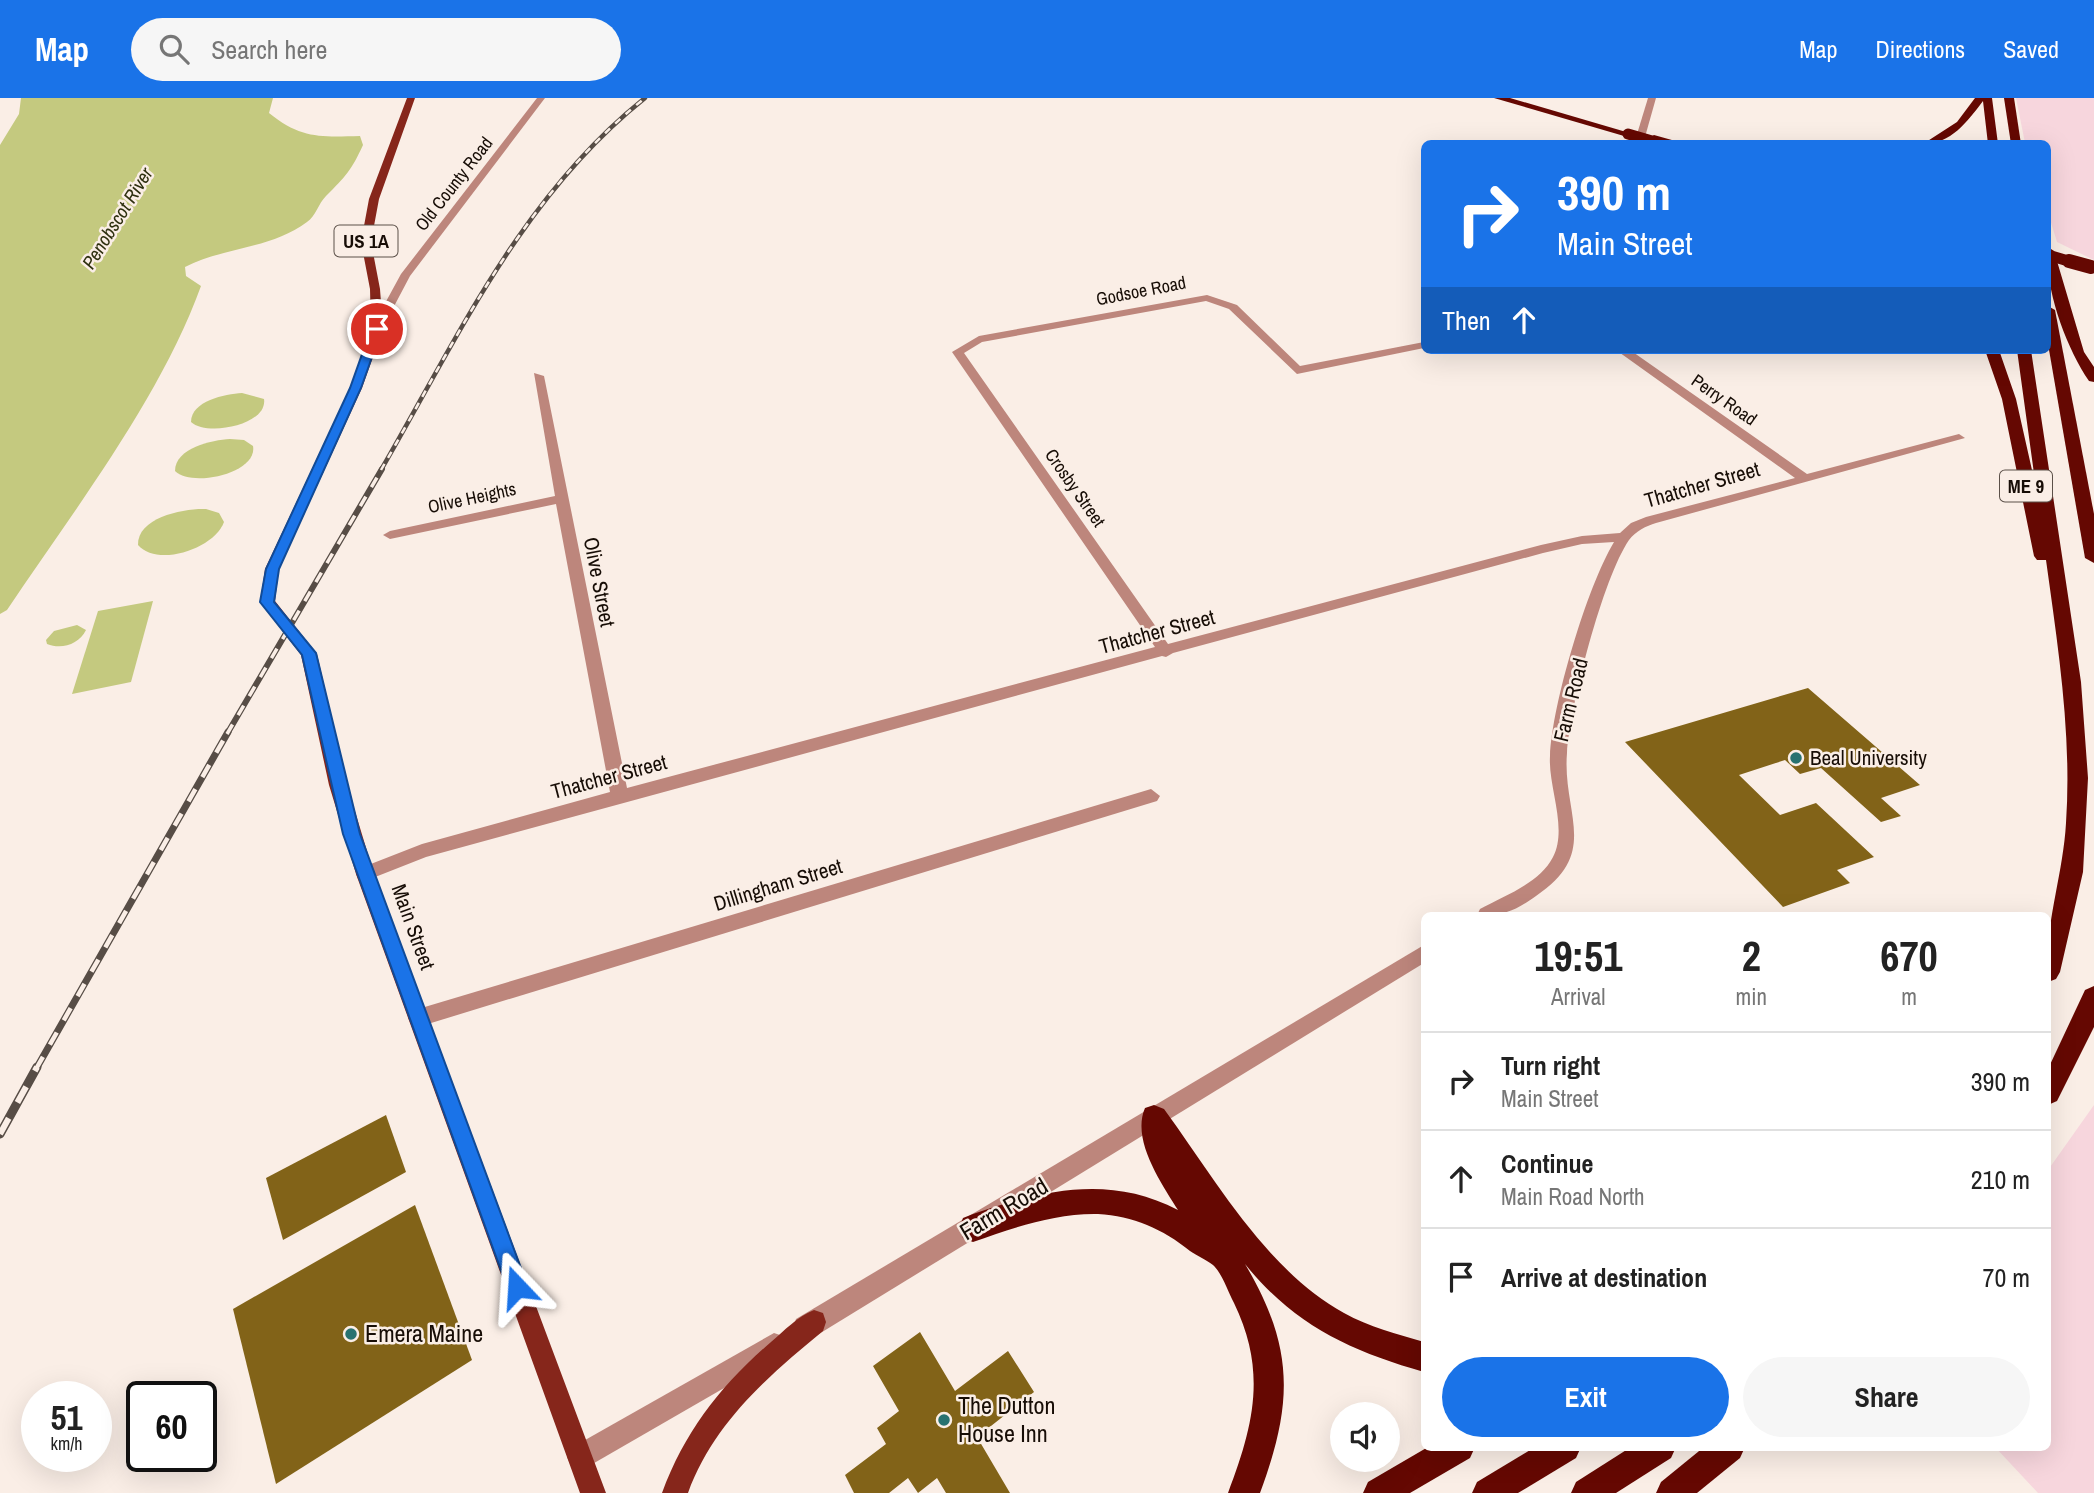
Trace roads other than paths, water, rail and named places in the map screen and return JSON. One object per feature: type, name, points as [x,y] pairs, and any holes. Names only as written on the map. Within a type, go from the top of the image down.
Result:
[{"type":"highway","points":[[1499,98],[1649,140]]},
{"type":"highway","points":[[1515,98],[1628,134]]},
{"type":"highway","points":[[1935,140],[1961,124],[1980,98]]},
{"type":"highway","points":[[1987,98],[1992,140]]},
{"type":"highway","points":[[2009,98],[2015,140]]},
{"type":"highway","points":[[2051,253],[2092,266]]},
{"type":"highway","points":[[2051,262],[2077,352],[2094,378]]},
{"type":"highway","points":[[2051,326],[2094,558]]},
{"type":"highway","name":"ME 9","points":[[1994,354],[2006,384],[2035,527],[2064,621]]},
{"type":"highway","points":[[2025,354],[2077,716],[2082,809],[2074,882],[2051,962]]},
{"type":"highway","points":[[2051,1087],[2094,997]]},
{"type":"highway","points":[[1154,1117],[1157,1144],[1168,1170],[1238,1278],[1259,1323],[1271,1382],[1266,1436],[1244,1493]]},
{"type":"highway","points":[[1154,1117],[1252,1254],[1287,1292],[1324,1319],[1355,1335],[1421,1356]]},
{"type":"highway","points":[[973,1228],[1060,1203],[1120,1201],[1156,1212],[1182,1227],[1213,1251],[1238,1278]]},
{"type":"highway","points":[[1380,1493],[1452,1451]]},
{"type":"highway","points":[[1488,1493],[1558,1451]]},
{"type":"highway","points":[[1587,1493],[1654,1451]]},
{"type":"highway","points":[[1672,1493],[1724,1451]]},
{"type":"main road","name":"US 1A","points":[[377,329],[375,289],[366,242],[374,200],[411,98]]},
{"type":"main road","name":"Main Street","points":[[377,329],[356,388],[272,569],[267,602],[309,653],[338,785],[365,874],[593,1493]]},
{"type":"main road","points":[[675,1493],[689,1458],[719,1413],[774,1357],[814,1322]]},
{"type":"street","name":"Old County Road","points":[[377,329],[405,276],[541,98]]},
{"type":"street","points":[[1639,140],[1652,98]]},
{"type":"street","name":"Godsoe Road","points":[[963,347],[979,339],[1208,298],[1233,307],[1297,370],[1421,346]]},
{"type":"street","name":"Crosby Street","points":[[963,347],[958,352],[961,358],[1166,652]]},
{"type":"street","name":"Perry Road","points":[[1628,354],[1805,479]]},
{"type":"street","name":"Olive Street","points":[[538,376],[620,796]]},
{"type":"street","name":"Thatcher Street","points":[[365,874],[422,851],[620,796],[1166,652],[1541,549],[1582,540],[1624,537],[1651,520],[1959,438]]},
{"type":"street","name":"Olive Heights","points":[[390,535],[562,499]]},
{"type":"street","name":"Farm Road","points":[[1493,912],[1539,884],[1554,871],[1566,850],[1558,763],[1560,732],[1609,566],[1624,537]]},
{"type":"street","name":"Dillingham Street","points":[[418,1018],[1151,796]]},
{"type":"street","name":"Farm Road","points":[[580,1457],[973,1228],[1421,955]]},
{"type":"water","name":"Penobscot River","points":[[21,98],[273,98],[269,113],[291,128],[312,135],[360,136],[363,145],[348,173],[323,199],[307,222],[278,238],[215,255],[185,267],[186,276],[201,286],[163,370],[114,453],[7,610],[0,614],[0,145],[19,114]]},
{"type":"water","points":[[242,393],[264,399],[263,408],[247,422],[210,428],[191,422],[197,409],[210,400]]},
{"type":"water","points":[[244,440],[253,446],[252,456],[235,470],[208,478],[183,476],[175,471],[181,456],[188,451],[214,441]]},
{"type":"water","points":[[206,509],[219,513],[224,522],[210,540],[198,547],[172,555],[159,555],[147,552],[138,545],[145,527],[154,521],[186,510]]},
{"type":"water","points":[[153,601],[131,682],[72,694],[98,611]]},
{"type":"water","points":[[77,625],[86,630],[75,642],[64,646],[47,644],[46,640],[54,631]]},
{"type":"railway","points":[[381,470],[466,320],[528,224],[563,179],[602,137],[645,98]]},
{"type":"railway","points":[[227,734],[382,469]]},
{"type":"railway","points":[[36,1069],[228,732]]},
{"type":"railway","points":[[0,1134],[37,1067]]},
{"type":"place","name":"Beal University","points":[[1796,758]]},
{"type":"place","name":"Emera Maine","points":[[351,1334]]},
{"type":"place","name":"The Dutton House Inn","points":[[944,1420]]}]
